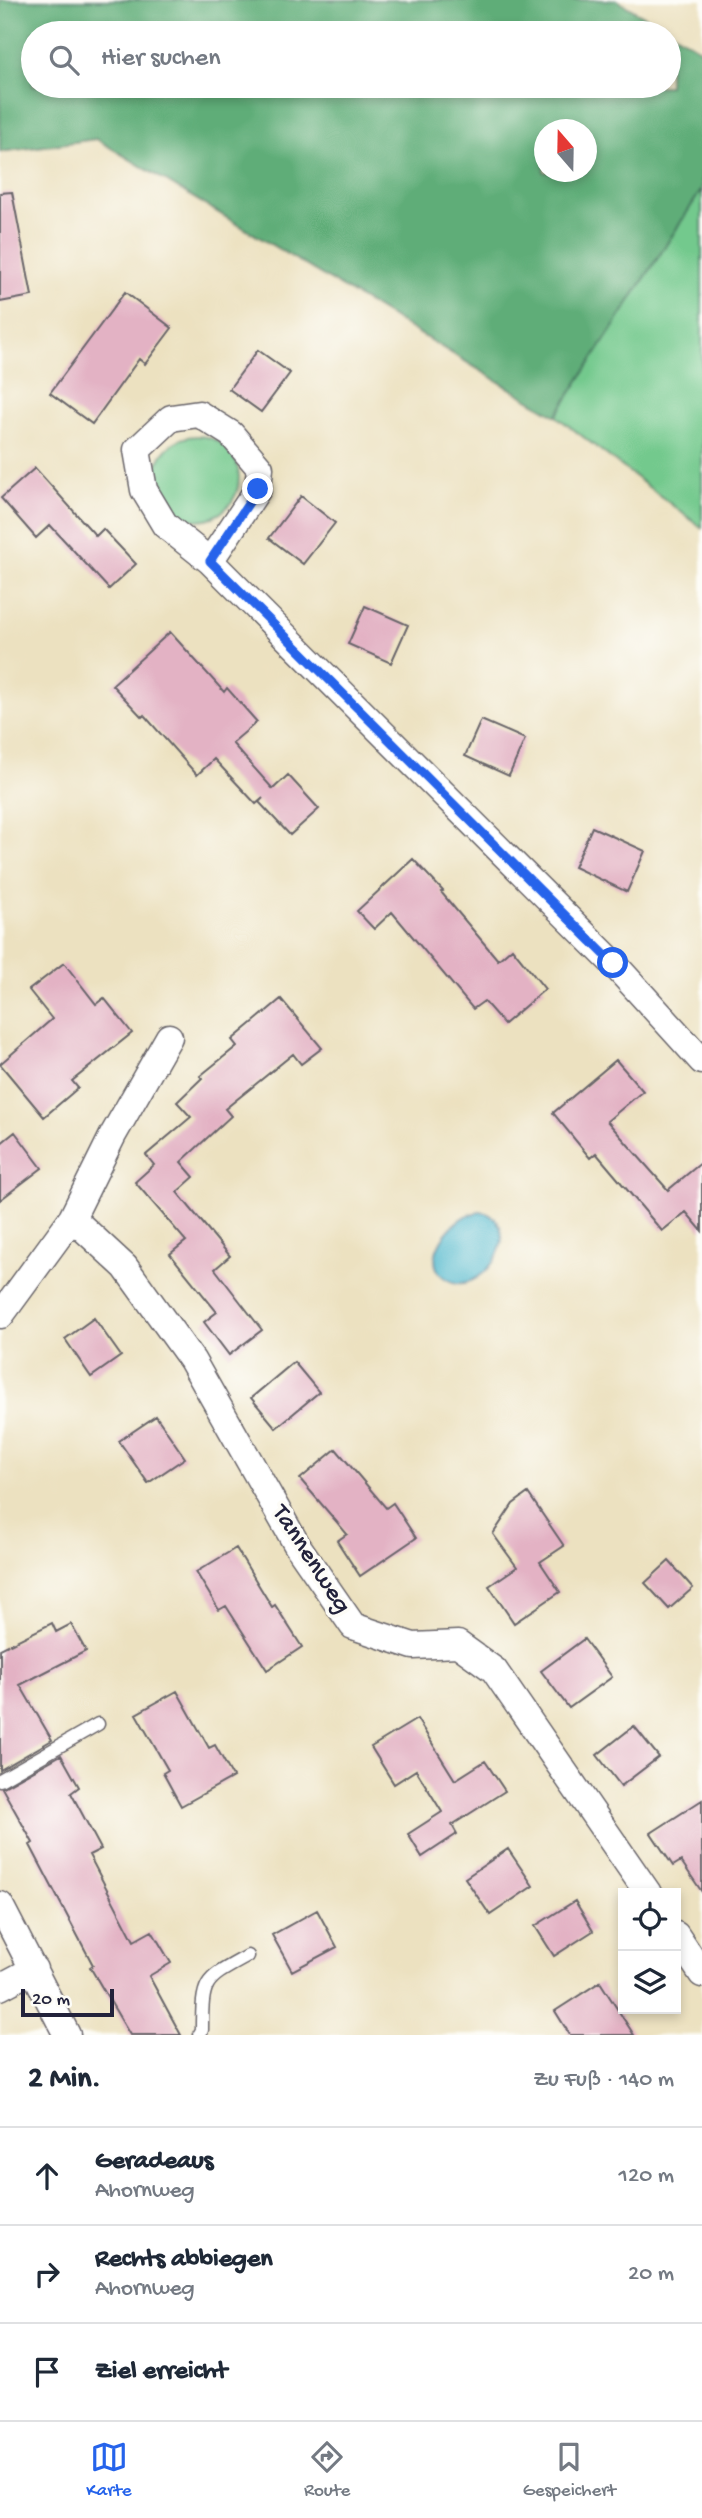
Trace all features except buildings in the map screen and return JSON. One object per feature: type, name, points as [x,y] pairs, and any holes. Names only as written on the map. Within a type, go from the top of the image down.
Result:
[{"type":"street","points":[[210,561],[258,489],[260,468],[231,434],[199,414],[171,418],[137,450],[144,490],[165,525],[210,561],[613,963],[702,1061]]},
{"type":"street","points":[[1,1315],[72,1218],[113,1135],[169,1037]]},
{"type":"street","name":"Tannenweg","points":[[72,1218],[125,1267],[192,1360],[297,1545],[353,1626],[412,1646],[458,1644],[494,1670],[645,1888]]},
{"type":"street","points":[[0,1905],[67,2035]]},
{"type":"street","points":[[681,1942],[702,1974]]},
{"type":"street","points":[[0,1987],[34,1969]]},
{"type":"lane","points":[[0,1780],[98,1724]]},
{"type":"lane","points":[[200,2035],[205,1988],[211,1977],[248,1956]]},
{"type":"green space","points":[[0,0],[616,0],[652,21],[21,21],[21,98],[681,98],[681,38],[702,50],[702,189],[556,416],[96,139],[0,152]]},
{"type":"green space","points":[[702,189],[702,528],[556,416]]},
{"type":"green space","points":[[197,436],[213,439],[227,448],[236,462],[239,478],[236,494],[227,508],[213,517],[197,520],[181,517],[167,508],[158,494],[155,478],[158,462],[167,448],[181,439]]},
{"type":"water","points":[[481,1211],[495,1219],[501,1230],[497,1256],[477,1278],[465,1283],[453,1282],[442,1276],[437,1268],[437,1249],[457,1222]]},
{"type":"route","points":[[258,489],[210,561],[613,963]]}]
